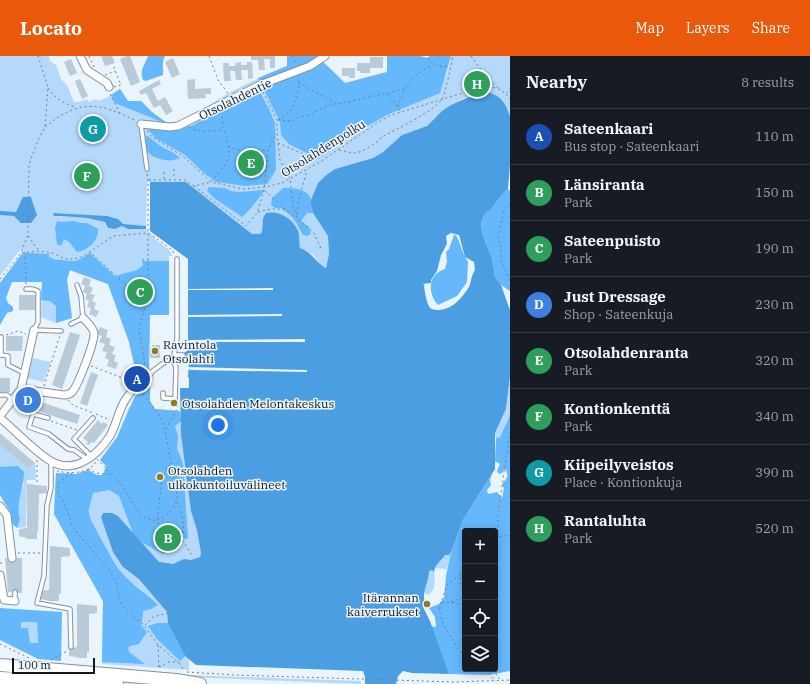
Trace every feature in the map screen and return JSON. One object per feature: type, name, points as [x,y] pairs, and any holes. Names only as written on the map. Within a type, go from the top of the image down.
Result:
[{"type":"highway","points":[[0,665],[176,680],[200,684]]},
{"type":"highway","points":[[0,678],[117,684]]},
{"type":"street","points":[[80,56],[87,70],[107,83],[109,87]]},
{"type":"street","name":"Otsolahdentie","points":[[141,124],[170,127],[178,126],[231,98],[316,63],[324,56]]},
{"type":"street","points":[[21,389],[67,395],[74,390],[85,364],[94,334],[93,329],[83,318]]},
{"type":"street","points":[[34,333],[21,389],[0,417],[56,464],[68,466],[76,465],[92,459],[110,436],[127,398],[148,373]]},
{"type":"street","points":[[0,506],[7,515],[12,558]]},
{"type":"street","points":[[0,576],[4,600],[15,601]]},
{"type":"lane","points":[[141,124],[147,169]]},
{"type":"lane","points":[[163,394],[163,398],[175,398],[176,367],[173,357],[177,338],[177,259]]},
{"type":"lane","points":[[71,324],[83,318],[81,296],[77,285]]},
{"type":"lane","points":[[26,289],[38,291],[38,322],[34,333],[61,331]]},
{"type":"lane","points":[[1,337],[1,355],[8,356],[8,365],[24,373]]},
{"type":"lane","points":[[148,373],[173,357],[183,356]]},
{"type":"lane","points":[[0,395],[7,395],[13,401]]},
{"type":"lane","points":[[48,418],[33,414],[29,427],[49,434],[68,449],[74,450],[92,459]]},
{"type":"lane","points":[[92,459],[74,439],[93,418]]},
{"type":"lane","points":[[51,461],[51,488],[47,506],[44,578],[37,603],[70,609],[71,647]]},
{"type":"lane","points":[[15,592],[15,601]]},
{"type":"path","points":[[38,56],[48,88],[53,95],[68,104],[78,107]]},
{"type":"path","points":[[89,56],[96,71]]},
{"type":"path","points":[[209,56],[218,80],[231,98]]},
{"type":"path","points":[[278,120],[286,115],[294,105],[299,92],[298,71],[292,56]]},
{"type":"path","points":[[338,150],[352,153],[358,152],[423,115],[434,107],[442,98],[453,56]]},
{"type":"path","points":[[471,56],[485,75],[499,89]]},
{"type":"path","points":[[428,58],[433,64],[450,67]]},
{"type":"path","points":[[115,64],[114,68],[121,85],[109,87],[112,98],[120,113]]},
{"type":"path","points":[[398,107],[410,81],[418,73],[433,64]]},
{"type":"path","points":[[102,75],[116,71]]},
{"type":"path","points":[[299,83],[337,104]]},
{"type":"path","points":[[260,85],[278,120],[277,132],[280,160],[290,178],[294,207],[298,219]]},
{"type":"path","name":"Otsolahdenpolku","points":[[46,126],[64,113],[78,107],[101,107],[120,113],[141,124],[152,137],[184,157],[211,182],[240,189],[265,187],[282,183],[320,162],[388,116],[442,98],[483,87],[499,89],[506,93],[510,99]]},
{"type":"path","points":[[0,279],[21,253],[28,235],[29,164],[38,140],[46,126],[48,88]]},
{"type":"path","points":[[278,120],[292,121],[299,117],[312,114],[326,106],[405,89]]},
{"type":"path","points":[[506,93],[510,89]]},
{"type":"path","points":[[386,94],[401,112]]},
{"type":"path","points":[[194,186],[211,182],[226,166],[230,154],[222,119],[222,104]]},
{"type":"path","points":[[184,123],[193,130],[224,130]]},
{"type":"path","points":[[148,180],[185,180],[246,226],[257,213],[265,187],[268,150],[277,132]]},
{"type":"path","points":[[278,143],[320,162]]},
{"type":"path","points":[[228,147],[241,150],[268,150]]},
{"type":"path","points":[[147,169],[148,296],[139,333],[148,373]]},
{"type":"path","points":[[164,169],[164,180]]},
{"type":"path","points":[[174,169],[174,180]]},
{"type":"path","points":[[296,214],[308,169]]},
{"type":"path","points":[[264,190],[314,233],[322,251]]},
{"type":"path","points":[[510,204],[505,208],[498,236],[501,248],[501,260],[510,281]]},
{"type":"path","points":[[257,213],[272,209],[286,210]]},
{"type":"path","points":[[21,253],[40,251],[53,253],[65,259],[72,260],[82,256],[113,236],[148,233],[172,250],[177,259]]},
{"type":"path","points":[[28,235],[40,251]]},
{"type":"path","points":[[89,251],[125,284],[144,314]]},
{"type":"path","points":[[25,252],[26,289]]},
{"type":"path","points":[[142,260],[148,259]]},
{"type":"path","points":[[1,337],[18,331],[34,333]]},
{"type":"path","points":[[42,391],[61,331]]},
{"type":"path","points":[[85,364],[134,382]]},
{"type":"path","points":[[140,388],[144,398],[162,418],[166,430],[170,464],[177,501],[182,516],[184,532],[181,538]]},
{"type":"path","points":[[67,395],[68,402],[73,405],[116,422]]},
{"type":"path","points":[[166,430],[177,409],[178,400],[175,398]]},
{"type":"path","points":[[48,418],[52,422],[81,432]]},
{"type":"path","points":[[498,528],[498,513],[510,432]]},
{"type":"path","points":[[92,459],[121,484],[140,514],[145,518],[157,521],[173,510],[177,501]]},
{"type":"path","points":[[37,464],[37,482]]},
{"type":"path","points":[[170,464],[166,469],[161,485],[157,521],[162,531],[171,536],[181,538],[192,555]]},
{"type":"path","points":[[88,468],[96,473],[112,475]]},
{"type":"path","points":[[73,473],[58,483],[58,492],[77,533],[107,567],[116,582],[121,603],[125,609],[144,625],[158,645],[179,662],[184,671]]},
{"type":"path","points":[[498,537],[510,535]]},
{"type":"path","points":[[24,553],[45,554]]},
{"type":"path","points":[[0,563],[5,563]]},
{"type":"path","points":[[462,587],[460,584],[460,575],[465,564]]},
{"type":"path","points":[[460,575],[447,585],[439,608],[443,624],[460,652],[462,652]]},
{"type":"path","points":[[449,603],[462,598]]},
{"type":"path","points":[[441,602],[462,605]]},
{"type":"path","points":[[144,625],[153,617],[168,612]]},
{"type":"path","points":[[158,645],[159,671]]},
{"type":"path","points":[[51,660],[68,651],[71,647]]},
{"type":"path","points":[[159,667],[169,662],[179,662]]},
{"type":"path","points":[[182,672],[471,682],[510,680]]},
{"type":"path","points":[[488,672],[494,681]]},
{"type":"path","points":[[495,672],[500,680]]},
{"type":"shaded area","points":[[0,56],[49,56],[50,61],[56,65],[61,79],[67,85],[74,102],[87,99],[89,102],[97,99],[98,101],[108,97],[120,89],[128,101],[141,101],[164,121],[173,123],[201,111],[229,93],[287,66],[287,56],[317,56],[345,83],[387,72],[387,56],[420,56],[446,76],[451,56],[510,56],[510,117],[508,110],[494,94],[480,92],[462,99],[442,111],[427,126],[402,135],[383,152],[373,158],[335,169],[325,176],[318,183],[310,202],[313,213],[328,236],[329,254],[326,268],[319,263],[314,256],[300,248],[299,237],[263,218],[261,234],[252,234],[186,182],[147,182],[146,226],[123,225],[117,219],[112,217],[53,213],[56,216],[87,218],[105,222],[108,228],[115,229],[122,226],[128,229],[146,229],[155,239],[168,249],[173,256],[169,256],[169,315],[150,315],[149,369],[137,377],[129,342],[108,284],[69,270],[67,280],[72,318],[56,323],[41,317],[42,282],[1,282],[24,250],[20,250],[0,276]]},
{"type":"shaded area","points":[[148,56],[165,56],[163,63],[163,75],[146,81],[143,80],[142,73]]},
{"type":"shaded area","points":[[287,56],[317,56],[345,83],[387,72],[387,56],[420,56],[428,58],[429,56],[451,56],[440,93],[389,114],[353,134],[318,159],[289,144],[281,135],[280,122],[258,78],[287,66]]},
{"type":"shaded area","points":[[120,89],[128,101],[141,101],[167,124],[115,103],[111,95]]},
{"type":"shaded area","points":[[259,90],[275,123],[276,170],[267,184],[246,186],[216,182],[185,155],[155,138],[144,125],[168,130],[181,129],[193,125]]},
{"type":"shaded area","points":[[480,92],[491,93],[500,98],[506,106],[510,117],[510,164],[508,189],[485,214],[481,224],[483,236],[492,259],[494,275],[501,285],[510,310],[510,376],[506,409],[495,433],[495,469],[463,520],[451,552],[449,555],[445,555],[438,563],[434,572],[432,570],[429,571],[424,595],[425,603],[423,607],[430,621],[449,674],[412,673],[403,671],[398,676],[396,684],[365,684],[363,671],[196,665],[185,656],[168,623],[167,612],[139,579],[123,567],[113,552],[101,517],[103,513],[112,513],[118,516],[159,562],[173,564],[184,559],[191,560],[200,557],[201,553],[197,530],[191,511],[181,434],[180,388],[189,388],[189,361],[183,355],[188,348],[188,259],[150,231],[150,182],[186,182],[252,234],[260,234],[262,232],[263,218],[266,213],[271,212],[281,214],[289,219],[296,227],[299,233],[300,248],[308,252],[326,268],[329,254],[328,236],[313,213],[310,202],[318,183],[335,169],[373,158],[383,152],[402,135],[427,126],[442,111],[451,105]],"holes":[[[451,233],[459,235],[465,257],[474,262],[475,270],[470,285],[457,302],[449,308],[439,310],[432,309],[428,303],[425,286],[423,284],[431,283],[431,280],[437,271],[441,255],[447,244],[446,236]]]},
{"type":"shaded area","points":[[146,135],[180,158],[176,160],[163,160],[154,157],[145,148]]},
{"type":"shaded area","points":[[209,187],[225,188],[238,192],[265,190],[242,217],[214,198],[207,191]]},
{"type":"shaded area","points":[[283,188],[302,190],[311,198],[310,202],[313,213],[307,213],[301,221],[309,227],[311,234],[307,236],[303,235],[289,214],[281,208],[275,208],[271,205],[272,198]]},
{"type":"shaded area","points":[[508,189],[510,191],[510,291],[501,285],[494,275],[492,259],[483,236],[481,224],[485,214]]},
{"type":"shaded area","points":[[23,197],[31,197],[37,214],[31,223],[21,223],[14,216],[0,215],[0,211],[16,212]]},
{"type":"shaded area","points":[[53,213],[107,216],[118,219],[123,224],[146,226],[146,229],[128,229],[122,226],[115,229],[108,228],[105,222],[87,218],[54,216]]},
{"type":"shaded area","points":[[57,221],[87,223],[98,229],[97,237],[89,247],[77,252],[69,242],[64,239],[61,246],[57,244],[55,228]]},
{"type":"shaded area","points":[[454,235],[456,235],[464,256],[468,262],[467,282],[457,296],[438,305],[432,295],[432,279],[439,271],[445,269],[447,262],[446,252],[449,249]]},
{"type":"shaded area","points":[[28,253],[49,254],[49,257],[56,260],[75,261],[90,253],[116,277],[140,268],[143,265],[142,261],[169,261],[169,315],[150,315],[149,369],[137,377],[129,342],[108,284],[70,270],[67,280],[72,318],[56,323],[56,306],[50,301],[41,300],[42,282],[12,282],[6,298],[8,303],[13,307],[13,311],[7,313],[0,325],[0,283],[21,255]]},
{"type":"shaded area","points":[[32,358],[51,362],[44,382],[26,378]]},
{"type":"shaded area","points":[[510,376],[510,415],[500,437],[496,438],[495,433],[506,409]]},
{"type":"shaded area","points":[[150,380],[150,401],[155,409],[180,411],[181,421],[175,426],[178,436],[177,448],[183,464],[188,538],[186,539],[180,537],[173,549],[163,554],[141,542],[133,533],[119,496],[109,490],[93,493],[89,509],[90,516],[110,556],[119,570],[158,605],[143,611],[141,625],[147,632],[139,644],[128,648],[129,652],[145,664],[102,662],[103,601],[54,514],[56,473],[76,474],[88,470],[97,475],[103,475],[106,466],[100,460],[117,437],[134,398]]},
{"type":"shaded area","points":[[129,407],[180,411],[201,553],[200,557],[165,609],[185,656],[189,660],[189,670],[102,664],[103,601],[54,514],[56,473],[103,475]]},
{"type":"shaded area","points":[[510,415],[510,671],[488,675],[449,674],[431,626],[436,627],[435,617],[429,608],[439,604],[444,598],[446,576],[451,552],[463,520],[492,474],[490,480],[491,485],[487,490],[488,494],[497,492],[502,498],[504,488],[502,485],[507,476],[506,470],[504,470],[501,474],[497,471],[500,464],[495,462],[496,438],[500,437]]},
{"type":"shaded area","points":[[0,445],[29,469],[35,463],[36,480],[27,480],[26,527],[17,528],[20,520],[17,513],[17,507],[24,483],[18,467],[0,467]]},
{"type":"shaded area","points":[[18,466],[24,472],[24,478],[19,502],[20,520],[17,528],[11,523],[10,512],[0,495],[0,467]]},
{"type":"shaded area","points":[[451,552],[447,569],[434,569],[435,584],[433,590],[428,595],[424,593],[424,600],[422,600],[409,585],[439,553],[449,555]]},
{"type":"shaded area","points":[[0,608],[62,612],[61,661],[38,659],[0,640]],"holes":[[[21,622],[37,622],[38,643],[30,643],[28,628],[21,628]]]},
{"type":"shaded area","points":[[21,621],[37,622],[38,643],[30,643],[20,628]]},
{"type":"shaded area","points":[[158,623],[168,623],[185,656],[180,661],[157,639],[148,626]]},
{"type":"shaded area","points":[[187,675],[361,681],[361,684],[187,677]]},
{"type":"pier","points":[[273,288],[273,290],[187,290],[187,289]]},
{"type":"pier","points":[[282,314],[282,316],[188,317],[188,315]]},
{"type":"pier","points":[[305,339],[305,342],[188,342],[190,340]]},
{"type":"pier","points":[[188,367],[307,370],[307,372],[190,370]]},
{"type":"building","points":[[101,56],[112,56],[115,63],[105,66]]},
{"type":"building","points":[[130,56],[140,82],[131,86],[120,59]]},
{"type":"building","points":[[251,56],[275,56],[275,68],[270,68],[270,59],[264,59],[265,70],[259,70],[258,60],[251,60]]},
{"type":"building","points":[[370,57],[383,57],[383,68],[370,68],[370,73],[360,73],[360,71],[357,71],[357,63],[370,63]]},
{"type":"building","points":[[173,58],[180,74],[172,78],[165,62]]},
{"type":"building","points":[[71,59],[77,73],[70,76],[64,62]]},
{"type":"building","points":[[241,62],[241,65],[247,65],[247,62],[252,62],[253,78],[248,79],[248,70],[241,70],[242,80],[236,80],[235,71],[230,71],[231,81],[224,81],[223,63],[229,63],[229,66],[235,66],[235,63]]},
{"type":"building","points":[[342,68],[355,68],[355,78],[342,76]]},
{"type":"building","points":[[80,79],[88,96],[82,99],[75,81]]},
{"type":"building","points":[[195,79],[195,89],[211,88],[211,94],[205,94],[206,98],[188,99],[187,80]]},
{"type":"building","points":[[159,80],[161,84],[152,89],[158,101],[165,97],[173,111],[166,115],[160,105],[154,108],[146,93],[141,95],[139,91]]},
{"type":"building","points":[[84,277],[91,280],[89,286],[93,288],[90,294],[95,295],[92,301],[96,303],[94,309],[99,311],[96,317],[89,314],[91,308],[87,307],[89,301],[85,299],[87,294],[83,292],[85,286],[81,284]]},
{"type":"building","points":[[19,295],[35,295],[35,310],[19,310]]},
{"type":"building","points":[[100,327],[108,330],[106,337],[111,339],[109,345],[115,347],[112,354],[116,355],[114,361],[118,363],[116,369],[107,366],[109,360],[105,358],[107,352],[102,351],[105,344],[99,342],[102,336],[97,334]]},
{"type":"building","points":[[70,332],[80,335],[62,389],[52,385]]},
{"type":"building","points":[[6,336],[23,336],[22,351],[6,351]]},
{"type":"building","name":"Ravintola Otsolahti","points":[[152,345],[160,345],[160,358],[150,358],[150,348],[152,348]]},
{"type":"building","points":[[91,372],[98,375],[87,406],[80,403]]},
{"type":"building","points":[[0,378],[10,378],[10,392],[0,392]]},
{"type":"building","points":[[26,397],[80,415],[77,424],[23,406]]},
{"type":"building","points":[[98,420],[102,424],[103,422],[108,425],[94,443],[91,442],[89,445],[86,444],[88,442],[83,438]]},
{"type":"building","points":[[0,433],[35,463],[29,469],[0,445]]},
{"type":"building","points":[[27,484],[47,486],[47,493],[39,494],[37,539],[27,539],[19,536],[19,529],[27,528]]},
{"type":"building","points":[[50,546],[70,548],[70,556],[61,557],[61,594],[59,594],[59,601],[41,599],[41,591],[49,590]]},
{"type":"building","points":[[5,558],[22,558],[22,593],[8,592]]},
{"type":"building","points":[[77,604],[97,606],[97,613],[89,614],[89,652],[87,652],[87,658],[69,656],[69,649],[77,647]]},
{"type":"place","name":"Rantaluhta","points":[[477,84]]},
{"type":"place","name":"Kiipeilyveistos","points":[[93,129]]},
{"type":"place","name":"Otsolahdenranta","points":[[251,163]]},
{"type":"place","name":"Kontionkenttä","points":[[87,176]]},
{"type":"place","name":"Sateenpuisto","points":[[140,292]]},
{"type":"place","name":"Ravintola Otsolahti","points":[[155,351]]},
{"type":"place","name":"Sateenkaari","points":[[137,379]]},
{"type":"place","name":"Just Dressage","points":[[28,400]]},
{"type":"place","name":"Otsolahden Melontakeskus","points":[[174,403]]},
{"type":"place","name":"Otsolahden ulkokuntoiluvälineet","points":[[160,477]]},
{"type":"place","name":"Länsiranta","points":[[168,538]]},
{"type":"place","name":"Itärannan kaiverrukset","points":[[427,604]]}]
